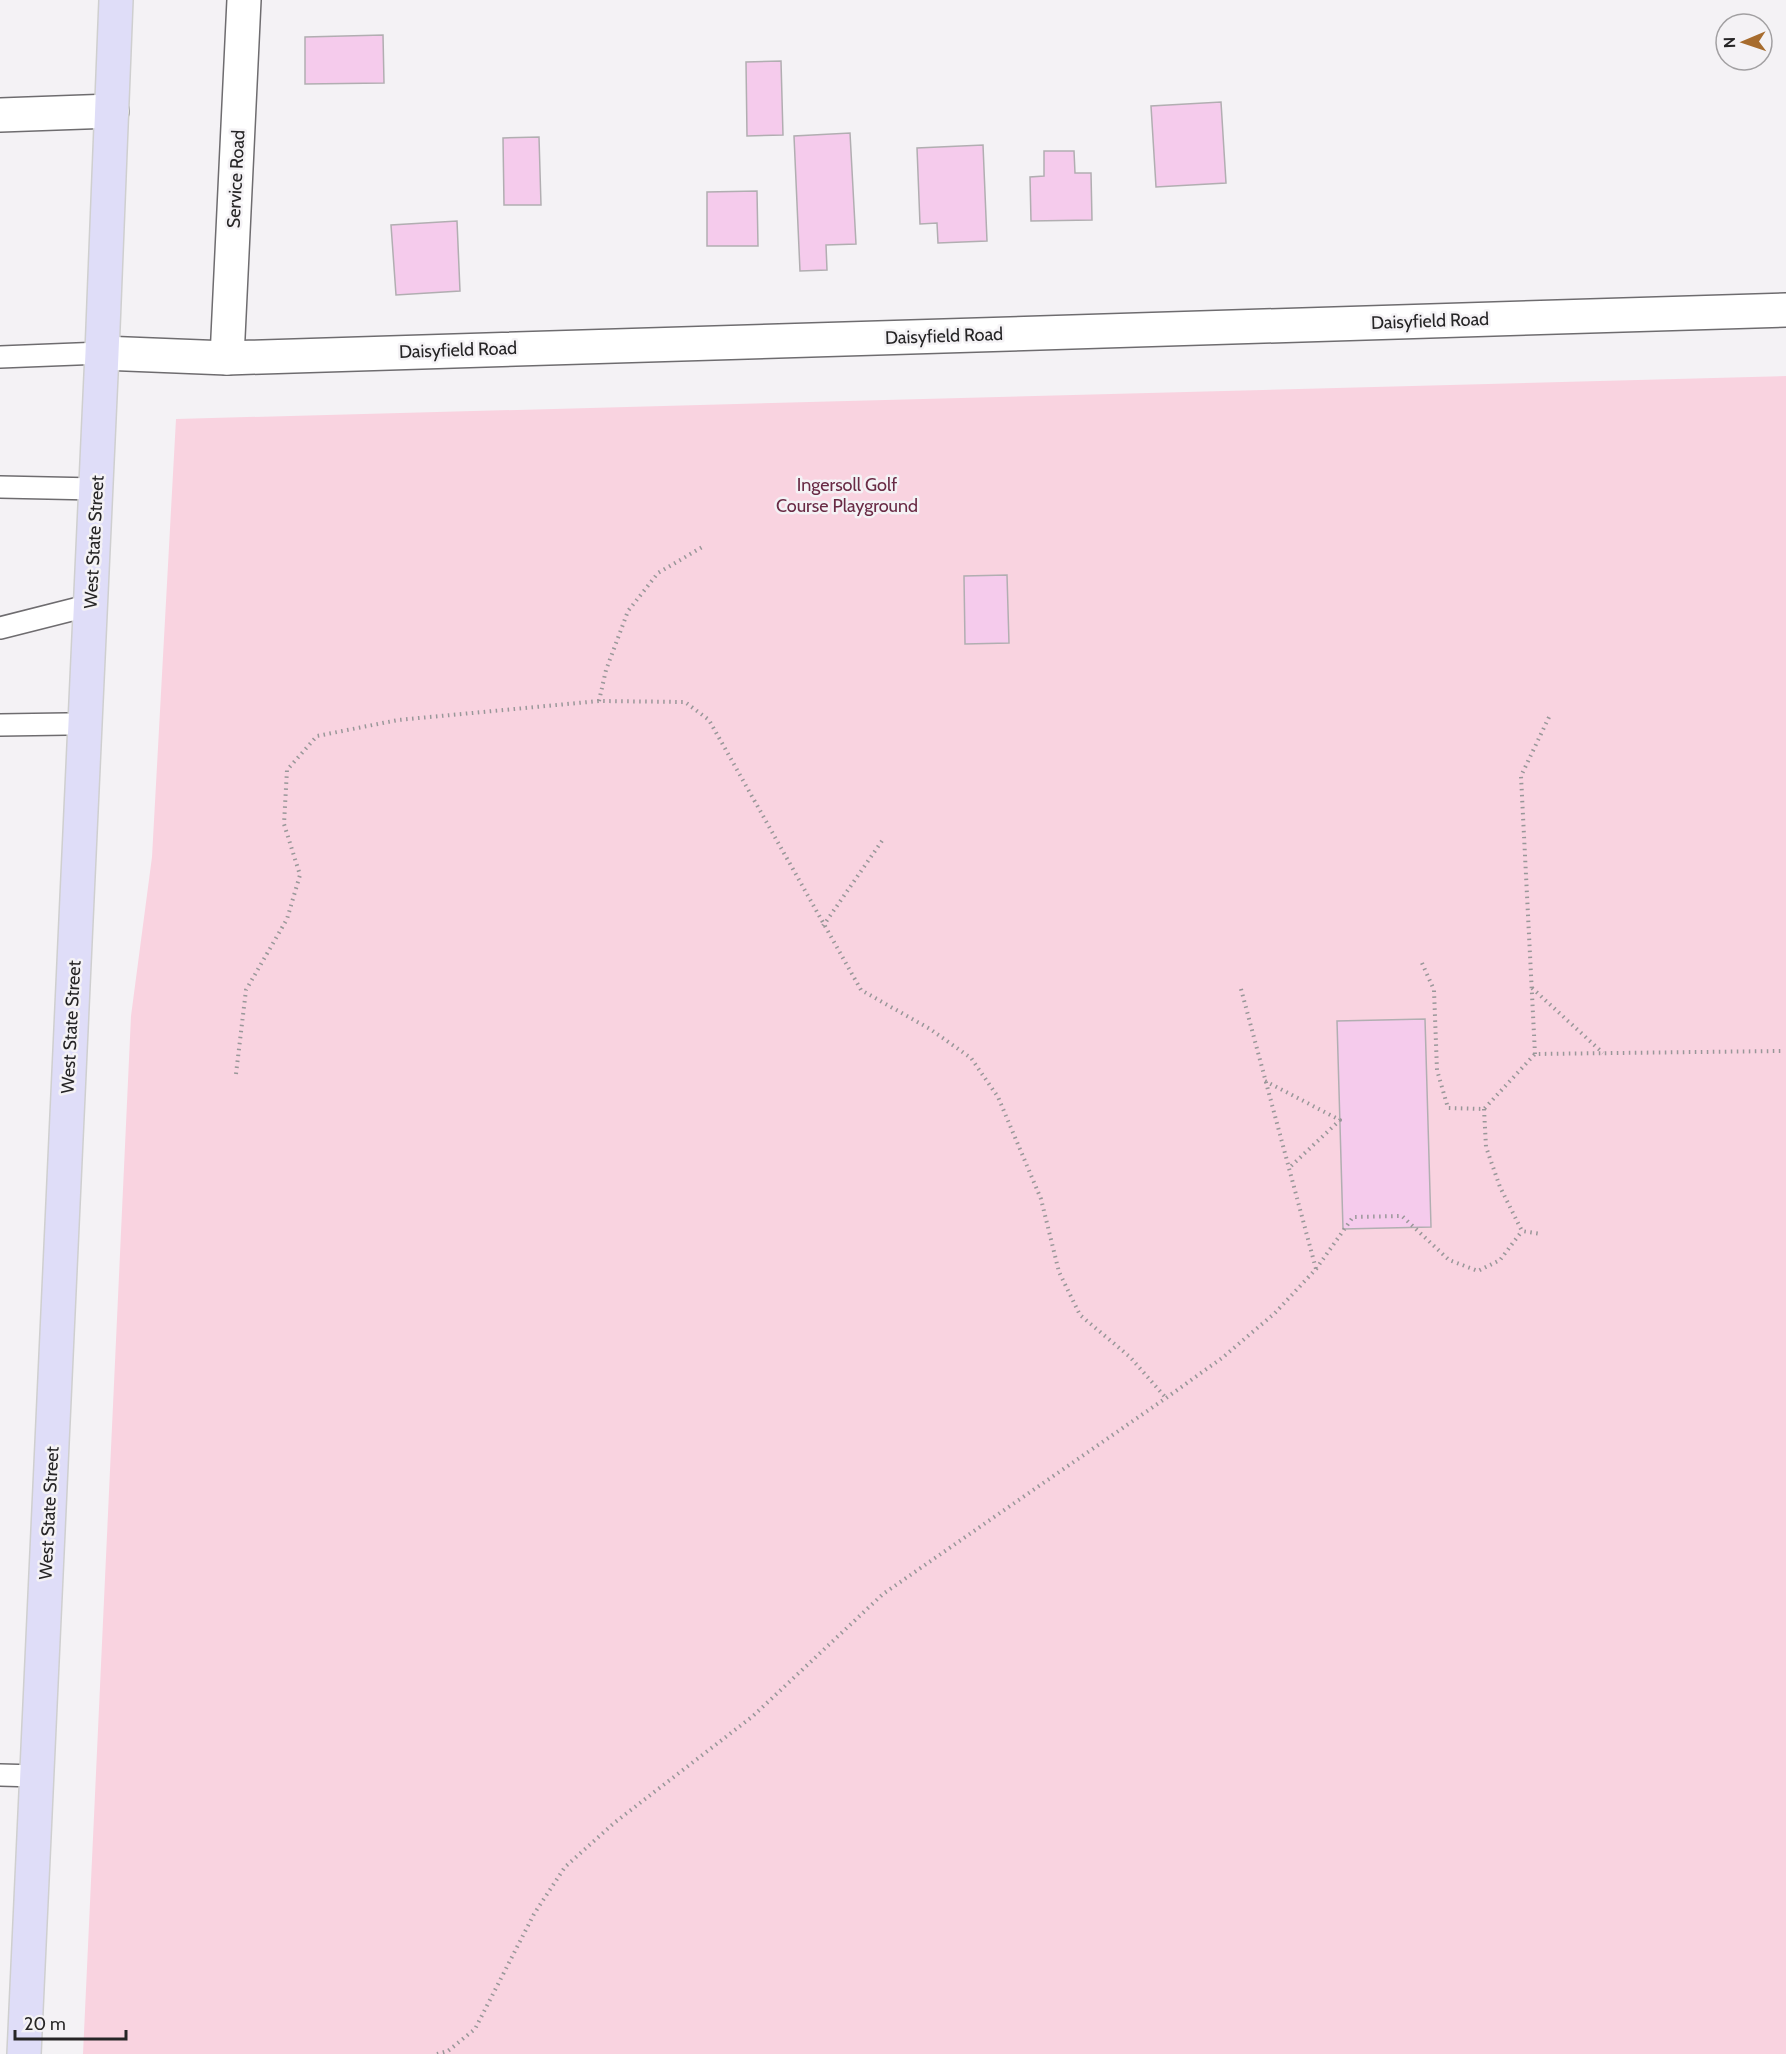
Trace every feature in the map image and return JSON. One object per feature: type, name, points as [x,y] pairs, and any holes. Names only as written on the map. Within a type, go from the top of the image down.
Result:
[{"type":"main road","name":"West State Street","points":[[24,2054],[91,605],[116,0]]},
{"type":"street","name":"Service Road","points":[[227,358],[244,0]]},
{"type":"street","points":[[0,115],[112,111]]},
{"type":"street","name":"Daisyfield Road","points":[[102,353],[227,358],[1786,310]]},
{"type":"lane","points":[[0,357],[102,353]]},
{"type":"lane","points":[[0,487],[96,489]]},
{"type":"lane","points":[[0,628],[91,605]]},
{"type":"lane","points":[[0,725],[67,724]]},
{"type":"lane","points":[[0,1776],[37,1776]]},
{"type":"path","points":[[599,701],[606,670],[628,610],[658,573],[704,546]]},
{"type":"path","points":[[236,1074],[246,990],[287,919],[300,875],[284,824],[287,770],[317,736],[398,720],[599,701],[684,702],[709,720],[861,990],[930,1029],[971,1058],[998,1097],[1041,1199],[1059,1272],[1080,1315],[1130,1357],[1166,1398]]},
{"type":"path","points":[[1522,1231],[1500,1187],[1486,1147],[1484,1109],[1535,1054],[1521,776],[1550,715]]},
{"type":"path","points":[[823,926],[884,838]]},
{"type":"path","points":[[1422,963],[1434,990],[1437,1070],[1448,1108],[1484,1109]]},
{"type":"path","points":[[1532,988],[1603,1053]]},
{"type":"path","points":[[1241,989],[1316,1269]]},
{"type":"path","points":[[1535,1054],[1781,1051]]},
{"type":"path","points":[[1265,1081],[1340,1120],[1288,1168]]},
{"type":"path","points":[[437,2054],[448,2050],[475,2030],[534,1914],[565,1867],[614,1823],[753,1716],[883,1594],[1222,1358],[1275,1313],[1316,1269],[1353,1217],[1402,1216],[1449,1260],[1478,1271],[1500,1260],[1522,1231]]},
{"type":"path","points":[[1522,1231],[1541,1234]]},
{"type":"green space","name":"Ingersoll Golf Course Playground","points":[[1786,376],[1786,2054],[83,2054],[131,1016],[152,857],[176,419]]},
{"type":"building","points":[[383,35],[384,83],[305,84],[305,37]]},
{"type":"building","points":[[781,61],[783,135],[747,136],[746,62]]},
{"type":"building","points":[[1221,102],[1226,183],[1156,187],[1151,106]]},
{"type":"building","points":[[850,133],[856,244],[826,245],[827,270],[800,271],[794,136]]},
{"type":"building","points":[[539,137],[541,205],[504,205],[503,138]]},
{"type":"building","points":[[983,145],[987,241],[938,243],[937,223],[920,224],[917,148]]},
{"type":"building","points":[[1044,151],[1074,151],[1075,173],[1091,173],[1092,220],[1031,221],[1030,177],[1044,176]]},
{"type":"building","points":[[757,191],[758,246],[707,246],[707,192]]},
{"type":"building","points":[[457,221],[460,291],[396,295],[391,225]]},
{"type":"building","points":[[1007,575],[1009,643],[965,644],[964,576]]},
{"type":"building","points":[[1425,1019],[1431,1227],[1343,1229],[1337,1021]]}]
